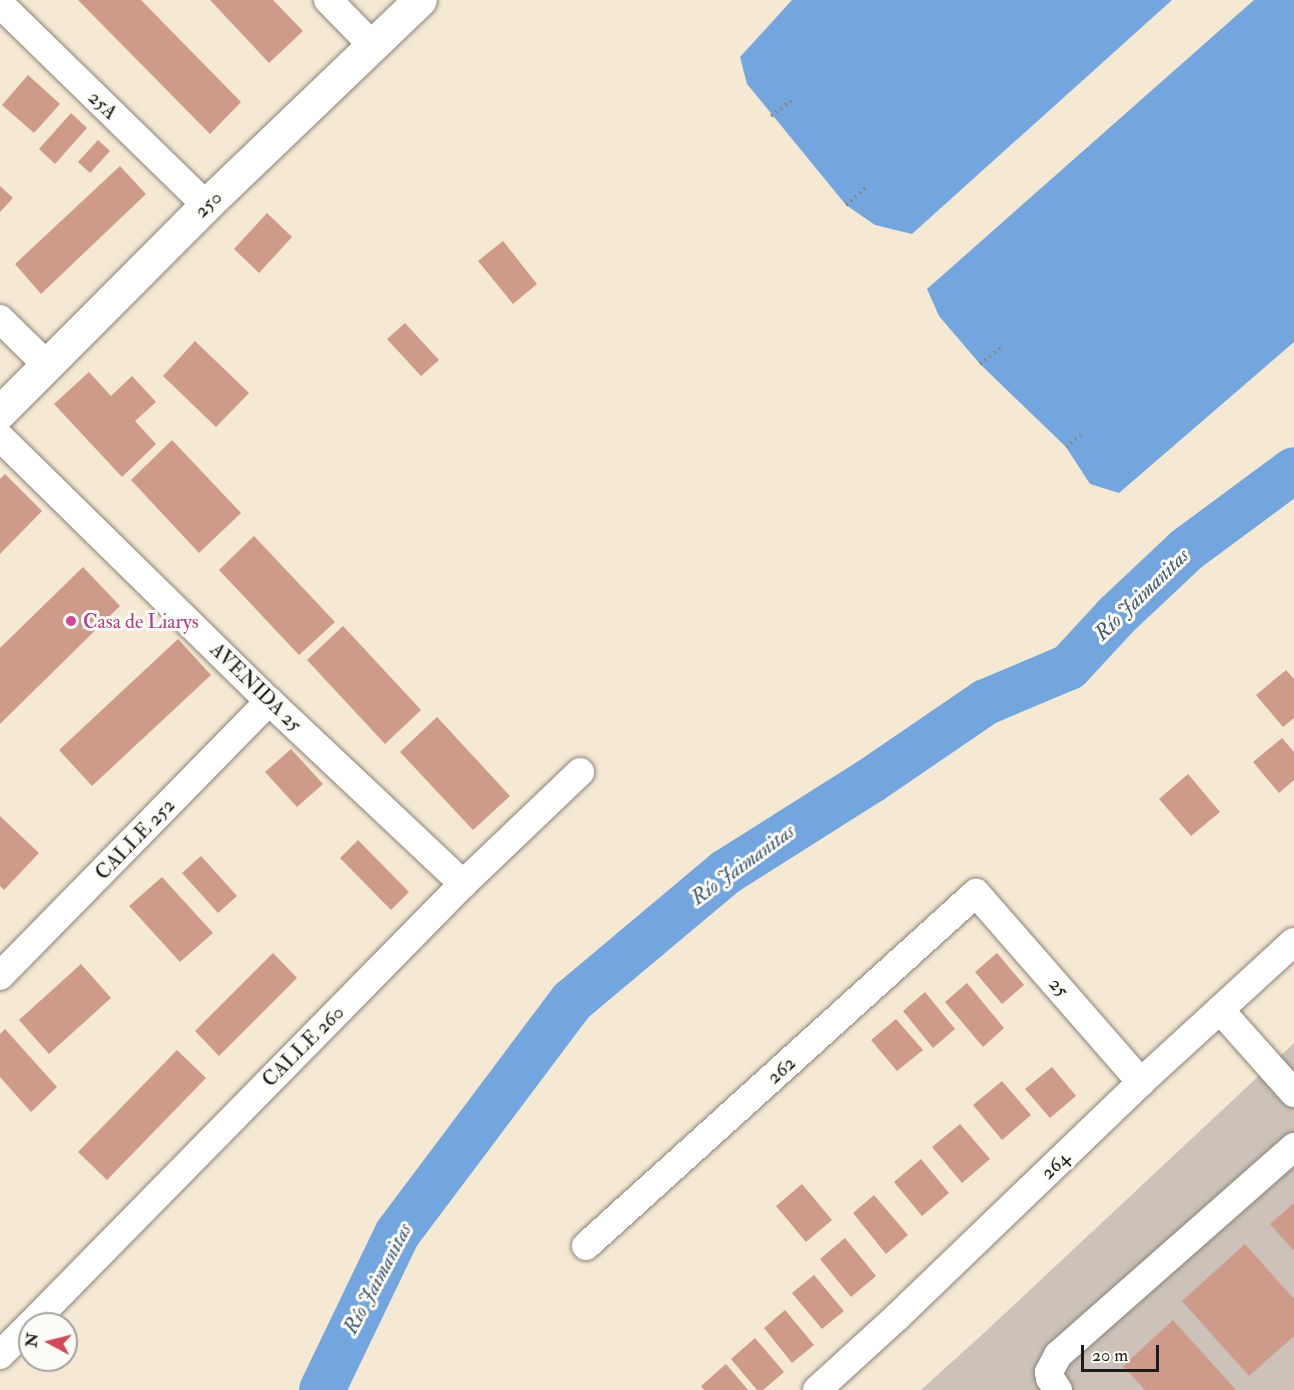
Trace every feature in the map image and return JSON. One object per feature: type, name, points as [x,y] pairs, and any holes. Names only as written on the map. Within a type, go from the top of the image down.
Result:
[{"type":"main road","name":"250","points":[[0,412],[206,205],[374,47],[420,0]]},
{"type":"street","points":[[328,0],[374,47]]},
{"type":"street","name":"25A","points":[[0,4],[206,205]]},
{"type":"street","points":[[0,319],[47,365]]},
{"type":"street","name":"AVENIDA 25","points":[[0,437],[269,701],[464,884]]},
{"type":"street","name":"CALLE 252","points":[[2,971],[269,701]]},
{"type":"street","name":"CALLE 260","points":[[42,1312],[464,884],[580,772]]},
{"type":"street","name":"25","points":[[976,893],[1141,1082]]},
{"type":"street","name":"262","points":[[586,1246],[976,893]]},
{"type":"street","name":"264","points":[[817,1390],[1141,1082],[1294,942]]},
{"type":"street","points":[[1220,1010],[1294,1093]]},
{"type":"street","points":[[1058,1390],[1049,1372],[1058,1355],[1294,1147]]},
{"type":"street","name":"CALLE 260","points":[[0,1355],[18,1336]]},
{"type":"path","points":[[771,116],[792,100]]},
{"type":"path","points":[[846,205],[869,185]]},
{"type":"path","points":[[980,364],[1002,347]]},
{"type":"path","points":[[1066,447],[1081,435]]},
{"type":"shaded area","points":[[1294,1043],[1294,1390],[921,1390],[985,1332]]},
{"type":"water","points":[[792,0],[1172,0],[912,234],[875,225],[846,205],[747,84],[740,57]]},
{"type":"water","points":[[1254,0],[1294,0],[1294,342],[1119,493],[1090,484],[1066,447],[980,364],[939,316],[927,289]]},
{"type":"building","points":[[78,0],[141,0],[241,102],[210,134]]},
{"type":"building","points":[[210,0],[273,0],[303,31],[269,63]]},
{"type":"building","points":[[28,75],[60,104],[34,133],[2,105]]},
{"type":"building","points":[[71,113],[87,128],[55,164],[39,149]]},
{"type":"building","points":[[98,140],[110,151],[90,173],[78,162]]},
{"type":"building","points":[[120,166],[146,194],[41,294],[15,264]]},
{"type":"building","points":[[0,186],[13,198],[0,212]]},
{"type":"building","points":[[267,213],[292,237],[259,273],[234,249]]},
{"type":"building","points":[[503,241],[537,284],[513,304],[478,261]]},
{"type":"building","points":[[405,323],[439,360],[421,376],[387,339]]},
{"type":"building","points":[[195,341],[249,393],[216,427],[163,376]]},
{"type":"building","points":[[89,372],[111,396],[132,376],[156,402],[135,421],[156,444],[122,477],[54,404]]},
{"type":"building","points":[[172,440],[241,513],[199,553],[131,480]]},
{"type":"building","points":[[5,474],[42,511],[0,554],[0,479]]},
{"type":"building","points":[[254,536],[335,622],[299,655],[219,570]]},
{"type":"building","points":[[83,567],[120,606],[0,724],[0,648]]},
{"type":"building","points":[[343,626],[421,710],[385,744],[307,660]]},
{"type":"building","points":[[178,639],[211,675],[92,786],[59,750]]},
{"type":"building","points":[[1286,670],[1294,679],[1294,718],[1283,727],[1256,695]]},
{"type":"building","points":[[437,717],[510,796],[473,830],[400,752]]},
{"type":"building","points":[[1282,738],[1294,752],[1294,780],[1279,793],[1253,762]]},
{"type":"building","points":[[291,749],[323,784],[297,807],[265,772]]},
{"type":"building","points":[[1188,774],[1220,812],[1191,836],[1159,799]]},
{"type":"building","points":[[0,816],[39,853],[4,890],[0,886]]},
{"type":"building","points":[[358,840],[409,892],[391,910],[340,858]]},
{"type":"building","points":[[201,856],[237,896],[218,913],[182,873]]},
{"type":"building","points":[[162,877],[213,933],[180,962],[129,906]]},
{"type":"building","points":[[273,953],[297,978],[219,1056],[195,1031]]},
{"type":"building","points":[[997,953],[1024,985],[1002,1004],[975,972]]},
{"type":"building","points":[[81,964],[111,998],[49,1054],[19,1020]]},
{"type":"building","points":[[967,983],[1004,1028],[983,1047],[945,1002]]},
{"type":"building","points":[[925,992],[955,1029],[933,1048],[903,1011]]},
{"type":"building","points":[[896,1019],[923,1050],[897,1071],[871,1040]]},
{"type":"building","points":[[5,1029],[57,1087],[31,1112],[0,1077],[0,1034]]},
{"type":"building","points":[[177,1050],[206,1078],[107,1180],[78,1152]]},
{"type":"building","points":[[1052,1067],[1076,1096],[1050,1118],[1025,1089]]},
{"type":"building","points":[[1002,1081],[1031,1115],[1002,1140],[973,1105]]},
{"type":"building","points":[[960,1124],[990,1159],[962,1183],[932,1147]]},
{"type":"building","points":[[921,1159],[949,1193],[922,1216],[894,1182]]},
{"type":"building","points":[[802,1184],[832,1220],[806,1242],[776,1206]]},
{"type":"building","points":[[874,1195],[908,1235],[886,1254],[853,1213]]},
{"type":"building","points":[[1294,1203],[1294,1251],[1270,1224]]},
{"type":"building","points":[[845,1238],[876,1276],[851,1297],[820,1259]]},
{"type":"building","points":[[1245,1244],[1294,1299],[1294,1336],[1249,1376],[1182,1301]]},
{"type":"building","points":[[814,1275],[844,1311],[822,1329],[792,1293]]},
{"type":"building","points":[[785,1310],[814,1345],[792,1363],[764,1328]]},
{"type":"building","points":[[1173,1320],[1236,1390],[1145,1390],[1123,1366]]},
{"type":"building","points":[[755,1338],[784,1372],[763,1390],[757,1390],[731,1359]]},
{"type":"building","points":[[726,1364],[748,1390],[704,1390],[701,1386]]},
{"type":"waterway","name":"Río Jaimanitas","points":[[322,1390],[397,1234],[572,1001],[726,872],[870,781],[986,702],[1069,667],[1116,616],[1186,550],[1294,470]]},
{"type":"place","name":"Casa de Liarys","points":[[71,621]]}]
